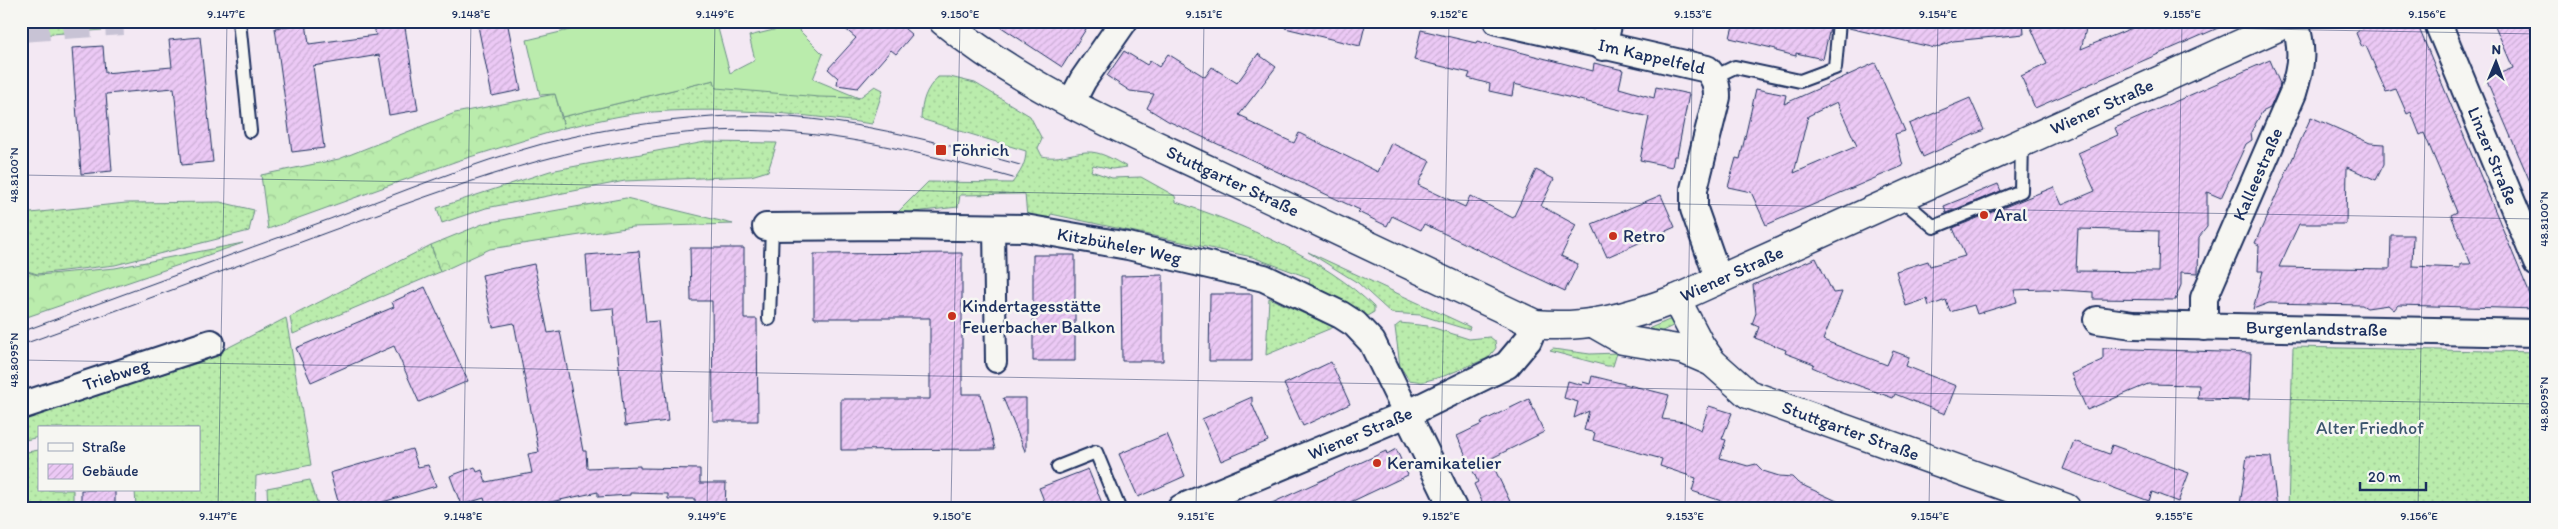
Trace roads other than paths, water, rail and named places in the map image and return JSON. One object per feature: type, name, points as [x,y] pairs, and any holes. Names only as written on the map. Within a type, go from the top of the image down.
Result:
[{"type":"main road","name":"Stuttgarter Straße","points":[[943,21],[1019,76],[1070,103],[1535,324]]},
{"type":"main road","name":"Wiener Straße","points":[[1535,324],[1562,326],[1594,324],[1635,314],[1676,299],[2291,21]]},
{"type":"main road","name":"Stuttgarter Straße","points":[[1676,299],[1700,345],[1712,362],[1748,394],[2066,508]]},
{"type":"main road","points":[[1594,324],[1623,340],[1684,350],[1712,362]]},
{"type":"street","points":[[1070,103],[1083,80],[1124,21]]},
{"type":"street","name":"Im Kappelfeld","points":[[1498,21],[1603,47],[1707,69],[1714,77],[1717,85],[1717,98],[1694,189],[1694,209],[1719,280]]},
{"type":"street","points":[[1603,47],[1609,21]]},
{"type":"street","name":"Kalleestraße","points":[[2204,327],[2204,298],[2293,93],[2300,70],[2302,47],[2295,21]]},
{"type":"street","name":"Linzer Straße","points":[[2437,21],[2537,263]]},
{"type":"street","name":"Kitzbüheler Weg","points":[[769,227],[1025,228],[1128,246],[1264,278],[1333,311],[1355,324],[1372,342],[1409,413],[1453,508]]},
{"type":"street","points":[[994,228],[996,362]]},
{"type":"street","name":"Burgenlandstraße","points":[[2097,320],[2133,325],[2537,333]]},
{"type":"street","name":"Wiener Straße","points":[[1181,508],[1409,413],[1507,365],[1528,340],[1535,324]]},
{"type":"street","name":"Triebweg","points":[[21,406],[211,343]]},
{"type":"lane","points":[[239,21],[250,132]]},
{"type":"lane","points":[[1714,77],[1736,67],[1800,81],[1836,68],[1839,21]]},
{"type":"lane","points":[[1899,197],[1934,227],[2021,191],[2022,142]]},
{"type":"lane","points":[[769,227],[769,319]]},
{"type":"lane","points":[[1058,467],[1096,452],[1119,508]]},
{"type":"tunnel","points":[[21,28],[123,21]]},
{"type":"tram line","points":[[21,332],[489,160],[584,134],[669,121],[712,117],[791,117],[830,121],[907,135],[1020,165]]},
{"type":"tram line","points":[[21,345],[422,198],[517,167],[613,143],[712,131],[751,130],[789,132],[864,142],[939,158],[1013,178]]},
{"type":"place","name":"Föhrich","points":[[941,150]]},
{"type":"place","name":"Aral","points":[[1984,215]]},
{"type":"place","name":"Retro","points":[[1613,236]]},
{"type":"place","name":"Kindertagesstätte Feuerbacher Balkon","points":[[952,316]]},
{"type":"place","name":"Keramikatelier","points":[[1377,463]]},
{"type":"park label","name":"Alter Friedhof","points":[[2370,428]]}]
